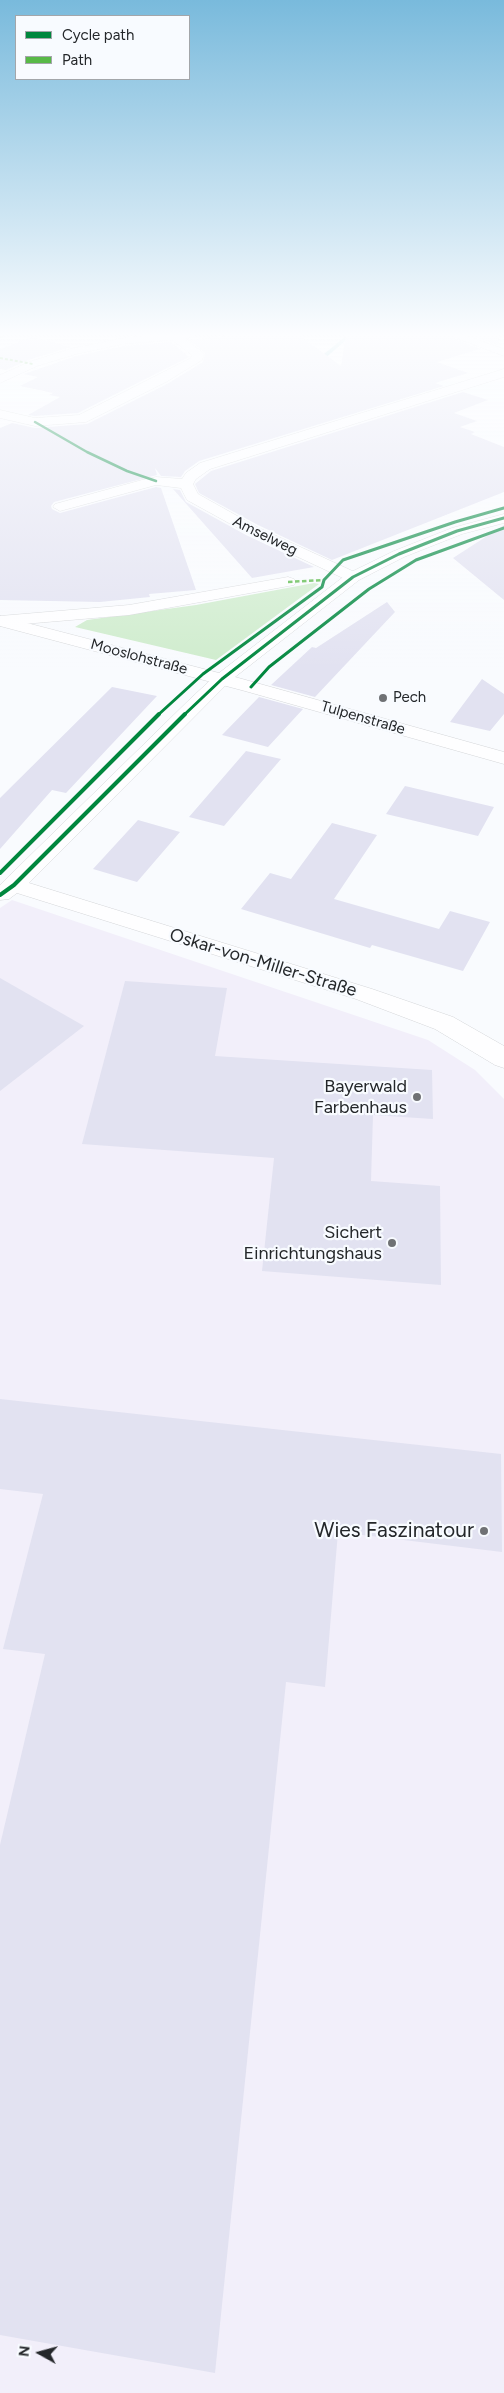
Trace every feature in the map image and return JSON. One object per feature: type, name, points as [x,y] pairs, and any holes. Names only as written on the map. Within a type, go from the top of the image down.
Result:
[{"type":"street","points":[[60,507],[156,481],[186,484],[191,476],[205,466],[268,447]]},
{"type":"street","name":"Amselweg","points":[[186,484],[192,498],[252,530],[353,577]]},
{"type":"street","points":[[7,890],[222,679],[353,577],[399,554],[457,531],[504,518]]},
{"type":"street","name":"Mooslohstraße","points":[[0,621],[129,610],[288,582]]},
{"type":"street","name":"Mooslohstraße","points":[[0,621],[222,679]]},
{"type":"street","name":"Tulpenstraße","points":[[222,679],[504,758]]},
{"type":"street","name":"Oskar-von-Miller-Straße","points":[[7,890],[364,994],[444,1023],[497,1053],[504,1059]]},
{"type":"shaded area","points":[[12,900],[428,1040],[475,1070],[504,1099],[504,2393],[0,2393],[0,908]]},
{"type":"green space","points":[[314,583],[319,584],[216,660],[75,627],[87,620],[196,605]]},
{"type":"building","points":[[0,447],[246,447],[199,461],[185,471],[181,477],[161,476],[155,468],[157,475],[54,502],[51,506],[52,509],[60,513],[156,487],[161,488],[196,590],[149,594],[150,597],[100,602],[0,600]]},
{"type":"building","points":[[289,447],[504,447],[504,492],[332,560],[258,525],[199,493],[195,484],[211,471]]},
{"type":"building","points":[[173,489],[180,490],[186,502],[246,535],[314,567],[252,578]]},
{"type":"building","points":[[504,525],[504,600],[453,558]]},
{"type":"building","points":[[387,602],[395,612],[315,697],[271,685],[312,647],[316,648]]},
{"type":"building","points":[[482,679],[504,694],[504,714],[490,731],[450,722]]},
{"type":"building","points":[[112,687],[157,696],[66,793],[52,790],[0,849],[0,798]]},
{"type":"building","points":[[259,697],[303,709],[268,747],[222,735]]},
{"type":"building","points":[[246,751],[281,759],[224,826],[189,817]]},
{"type":"building","points":[[405,786],[494,807],[478,836],[386,814]]},
{"type":"building","points":[[138,820],[180,832],[137,882],[93,869]]},
{"type":"building","points":[[332,823],[377,835],[334,899],[439,929],[450,911],[490,922],[463,971],[372,945],[370,948],[241,909],[270,873],[291,879]]},
{"type":"building","points":[[0,978],[84,1026],[0,1091]]},
{"type":"building","points":[[125,981],[227,988],[215,1056],[432,1070],[433,1119],[373,1115],[371,1181],[440,1186],[441,1285],[262,1271],[274,1158],[82,1144]]},
{"type":"building","points":[[0,1399],[501,1454],[502,1552],[338,1532],[325,1687],[286,1682],[215,2373],[0,2335],[0,1845],[45,1654],[3,1649],[43,1494],[0,1489]]},
{"type":"marked path","points":[[288,582],[324,580]]},
{"type":"cycle path","points":[[78,447],[127,471],[156,481]]},
{"type":"cycle path","points":[[0,873],[164,709],[203,674],[322,587],[324,580],[343,560],[455,522],[504,508]]},
{"type":"cycle path","points":[[0,895],[14,885],[222,679],[353,577],[399,554],[457,531],[504,518]]},
{"type":"cycle path","points":[[251,687],[269,667],[369,589],[416,560],[504,528]]},
{"type":"place","name":"Pech","points":[[383,698]]},
{"type":"place","name":"Bayerwald Farbenhaus","points":[[417,1097]]},
{"type":"place","name":"Sichert Einrichtungshaus","points":[[392,1243]]},
{"type":"place","name":"Wies Faszinatour","points":[[484,1531]]}]
